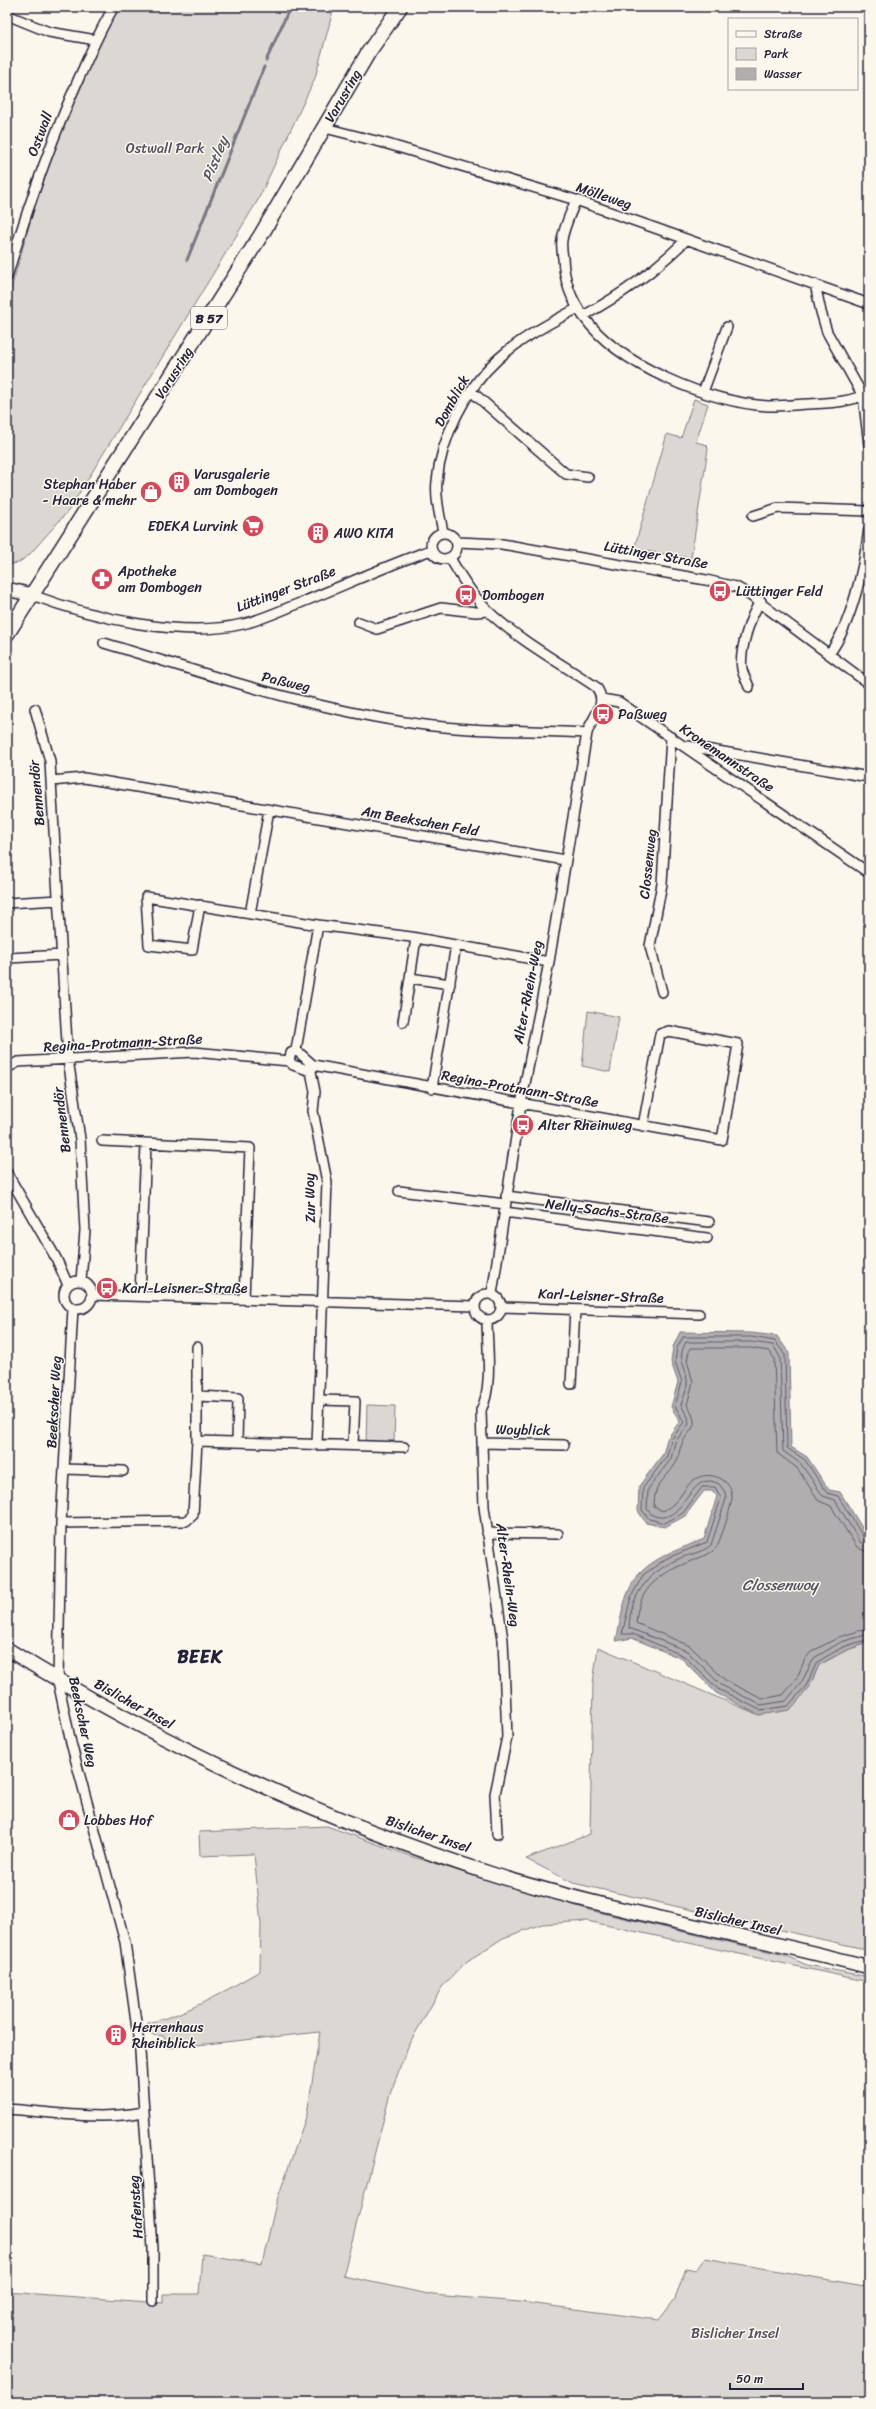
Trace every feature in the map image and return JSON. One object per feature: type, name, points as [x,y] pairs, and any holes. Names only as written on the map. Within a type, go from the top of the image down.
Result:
[{"type":"main road","name":"Varusring","points":[[7,634],[257,242],[325,128],[368,52],[400,7]]},
{"type":"main road","name":"Lüttinger Straße","points":[[7,590],[32,595]]},
{"type":"main road","name":"Bislicher Insel","points":[[7,1649],[58,1681],[179,1747],[254,1783],[333,1817],[415,1848],[496,1875],[595,1903],[869,1967]]},
{"type":"street","name":"Ostwall","points":[[7,277],[27,210],[59,121],[96,40],[114,7]]},
{"type":"street","points":[[7,15],[49,32],[96,40]]},
{"type":"street","name":"Mölleweg","points":[[325,128],[390,144],[576,200],[869,304]]},
{"type":"street","points":[[576,200],[562,240],[563,270],[578,308],[583,316],[602,336],[635,362],[703,392],[736,401],[767,406],[822,403],[866,394]]},
{"type":"street","points":[[583,316],[633,287],[658,267],[686,240]]},
{"type":"street","points":[[816,284],[821,312],[827,332],[866,394],[869,445]]},
{"type":"street","name":"Domblick","points":[[443,532],[438,509],[436,483],[440,462],[448,437],[471,390],[499,358],[523,340],[578,308]]},
{"type":"street","points":[[703,392],[727,327]]},
{"type":"street","points":[[471,390],[566,474],[588,477]]},
{"type":"street","points":[[753,516],[778,508],[869,511]]},
{"type":"street","points":[[829,654],[835,646],[850,610],[860,574],[869,529]]},
{"type":"street","points":[[443,532],[450,534],[457,542],[457,551],[450,558],[443,560],[436,556],[431,550],[431,543],[435,536],[443,532]]},
{"type":"street","name":"Lüttinger Straße","points":[[457,542],[502,544],[706,580],[736,587],[761,602],[869,684]]},
{"type":"street","name":"Lüttinger Straße","points":[[32,595],[86,613],[154,625],[197,629],[226,627],[260,619],[431,550]]},
{"type":"street","points":[[450,558],[471,592],[488,611],[510,628],[596,687],[602,699]]},
{"type":"street","points":[[749,687],[742,669],[745,642],[753,611],[761,602]]},
{"type":"street","points":[[359,622],[377,629],[436,608],[449,608],[476,612],[488,611]]},
{"type":"street","name":"Paßweg","points":[[104,643],[260,691],[403,722],[449,728],[587,733]]},
{"type":"street","name":"Alter-Rhein-Weg","points":[[492,1294],[521,1104],[549,962],[587,733],[601,705],[602,699]]},
{"type":"street","name":"Kronemannstraße","points":[[602,699],[619,702],[684,745],[869,873]]},
{"type":"street","name":"Bennendör","points":[[35,709],[50,761],[52,781],[68,1059],[80,1139],[85,1230],[81,1281]]},
{"type":"street","name":"Clossenweg","points":[[662,992],[650,946],[663,877],[671,737]]},
{"type":"street","points":[[684,745],[869,777]]},
{"type":"street","name":"Am Beekschen Feld","points":[[52,781],[84,778],[565,860]]},
{"type":"street","points":[[250,914],[257,869],[269,810]]},
{"type":"street","points":[[200,906],[192,950],[148,944],[146,897],[318,925],[416,938],[549,962]]},
{"type":"street","points":[[7,903],[59,900]]},
{"type":"street","points":[[289,1061],[291,1053],[296,1050],[318,925]]},
{"type":"street","points":[[403,1022],[416,938]]},
{"type":"street","points":[[432,1088],[456,945]]},
{"type":"street","points":[[9,958],[62,955]]},
{"type":"street","points":[[410,978],[450,984]]},
{"type":"street","name":"Regina-Protmann-Straße","points":[[7,1068],[18,1062],[194,1052],[289,1061],[293,1065],[432,1088],[643,1126],[722,1140],[738,1044],[669,1031],[660,1034],[643,1126]]},
{"type":"street","points":[[296,1050],[312,1068]]},
{"type":"street","name":"Zur Woy","points":[[312,1068],[315,1092],[313,1111],[327,1182],[318,1445]]},
{"type":"street","points":[[102,1141],[250,1148],[244,1299]]},
{"type":"street","points":[[140,1296],[146,1144]]},
{"type":"street","points":[[7,1173],[56,1258],[68,1285]]},
{"type":"street","points":[[399,1191],[505,1204]]},
{"type":"street","name":"Nelly-Sachs-Straße","points":[[505,1204],[709,1222]]},
{"type":"street","name":"Nelly-Sachs-Straße","points":[[505,1204],[707,1238]]},
{"type":"street","points":[[74,1281],[81,1281],[89,1286],[92,1295],[89,1303],[82,1308],[74,1308],[68,1304],[64,1298],[64,1291],[68,1285],[74,1281]]},
{"type":"street","points":[[492,1294],[499,1298],[502,1307],[499,1315],[487,1320],[477,1314],[475,1306],[480,1296],[492,1294]]},
{"type":"street","points":[[92,1295],[475,1306]]},
{"type":"street","name":"Karl-Leisner-Straße","points":[[502,1307],[699,1314]]},
{"type":"street","name":"Beekscher Weg","points":[[74,1308],[61,1523],[58,1681],[71,1743],[126,1942],[140,2051],[143,2112]]},
{"type":"street","points":[[571,1384],[575,1310]]},
{"type":"street","name":"Alter-Rhein-Weg","points":[[487,1320],[487,1390],[481,1410],[484,1507],[503,1640],[506,1737],[495,1794],[497,1834]]},
{"type":"street","points":[[61,1523],[186,1521],[193,1515],[197,1442],[197,1347]]},
{"type":"street","points":[[197,1396],[238,1398],[237,1442]]},
{"type":"street","points":[[319,1400],[356,1401],[353,1445]]},
{"type":"street","points":[[197,1442],[404,1447]]},
{"type":"street","name":"Woyblick","points":[[482,1443],[564,1445]]},
{"type":"street","points":[[64,1469],[123,1471]]},
{"type":"street","points":[[487,1533],[558,1534]]},
{"type":"street","points":[[7,2109],[105,2117],[143,2112]]},
{"type":"street","name":"Hafensteg","points":[[143,2112],[153,2249],[153,2301]]},
{"type":"green space","name":"Ostwall Park","points":[[120,7],[334,7],[315,78],[258,200],[69,510],[29,555],[18,563],[7,565],[7,303],[59,121],[102,34]]},
{"type":"green space","points":[[694,399],[708,404],[696,442],[707,445],[708,449],[691,558],[634,549],[667,434],[681,438]]},
{"type":"green space","points":[[588,1011],[619,1017],[610,1072],[582,1066]]},
{"type":"green space","points":[[367,1405],[395,1406],[394,1444],[366,1444]]},
{"type":"green space","points":[[869,1642],[869,1950],[573,1883],[526,1859],[590,1834],[593,1683],[598,1647],[759,1715],[809,1688],[819,1665],[845,1651]]},
{"type":"green space","points":[[327,1826],[413,1857],[593,1911],[784,1955],[807,1965],[869,1977],[869,1982],[587,1921],[542,1924],[503,1938],[466,1962],[442,1987],[409,2044],[390,2094],[343,2276],[433,2295],[520,2302],[659,2320],[675,2299],[686,2268],[696,2270],[705,2258],[864,2286],[869,2273],[869,2402],[7,2402],[7,2292],[163,2303],[163,2294],[199,2294],[202,2254],[262,2264],[276,2203],[307,2114],[320,2032],[168,2048],[164,2036],[151,2035],[146,2027],[148,2023],[164,2019],[192,2008],[260,1971],[261,1924],[254,1854],[200,1856],[199,1832]]},
{"type":"water","name":"Clossenwoy","points":[[680,1332],[751,1333],[777,1336],[789,1353],[791,1447],[807,1457],[829,1490],[840,1492],[869,1539],[869,1642],[845,1651],[819,1665],[809,1688],[790,1710],[759,1715],[716,1693],[682,1659],[632,1638],[616,1641],[624,1604],[635,1579],[648,1566],[663,1556],[704,1539],[717,1496],[713,1491],[704,1491],[685,1516],[665,1527],[646,1523],[638,1511],[639,1486],[663,1454],[667,1439],[680,1421],[671,1407],[678,1382],[671,1362],[673,1347]]},
{"type":"waterway","name":"Pistley","points":[[266,61],[290,7]]},
{"type":"waterway","name":"Pistley","points":[[187,260],[264,67]]},
{"type":"place","name":"Varusgalerie am Dombogen","points":[[179,482]]},
{"type":"place","name":"Stephan Haber - Haare & mehr","points":[[151,492]]},
{"type":"place","name":"EDEKA Lurvink","points":[[253,526]]},
{"type":"place","name":"AWO KITA","points":[[318,533]]},
{"type":"place","name":"Apotheke am Dombogen","points":[[102,579]]},
{"type":"place","name":"Lüttinger Feld","points":[[720,591]]},
{"type":"place","name":"Dombogen","points":[[466,595]]},
{"type":"place","name":"Paßweg","points":[[603,714]]},
{"type":"place","name":"Alter Rheinweg","points":[[523,1125]]},
{"type":"place","name":"Karl-Leisner-Straße","points":[[107,1288]]},
{"type":"place","name":"Lobbes Hof","points":[[69,1820]]},
{"type":"place","name":"Herrenhaus Rheinblick","points":[[116,2035]]},
{"type":"district","name":"BEEK","points":[[200,1657]]}]
